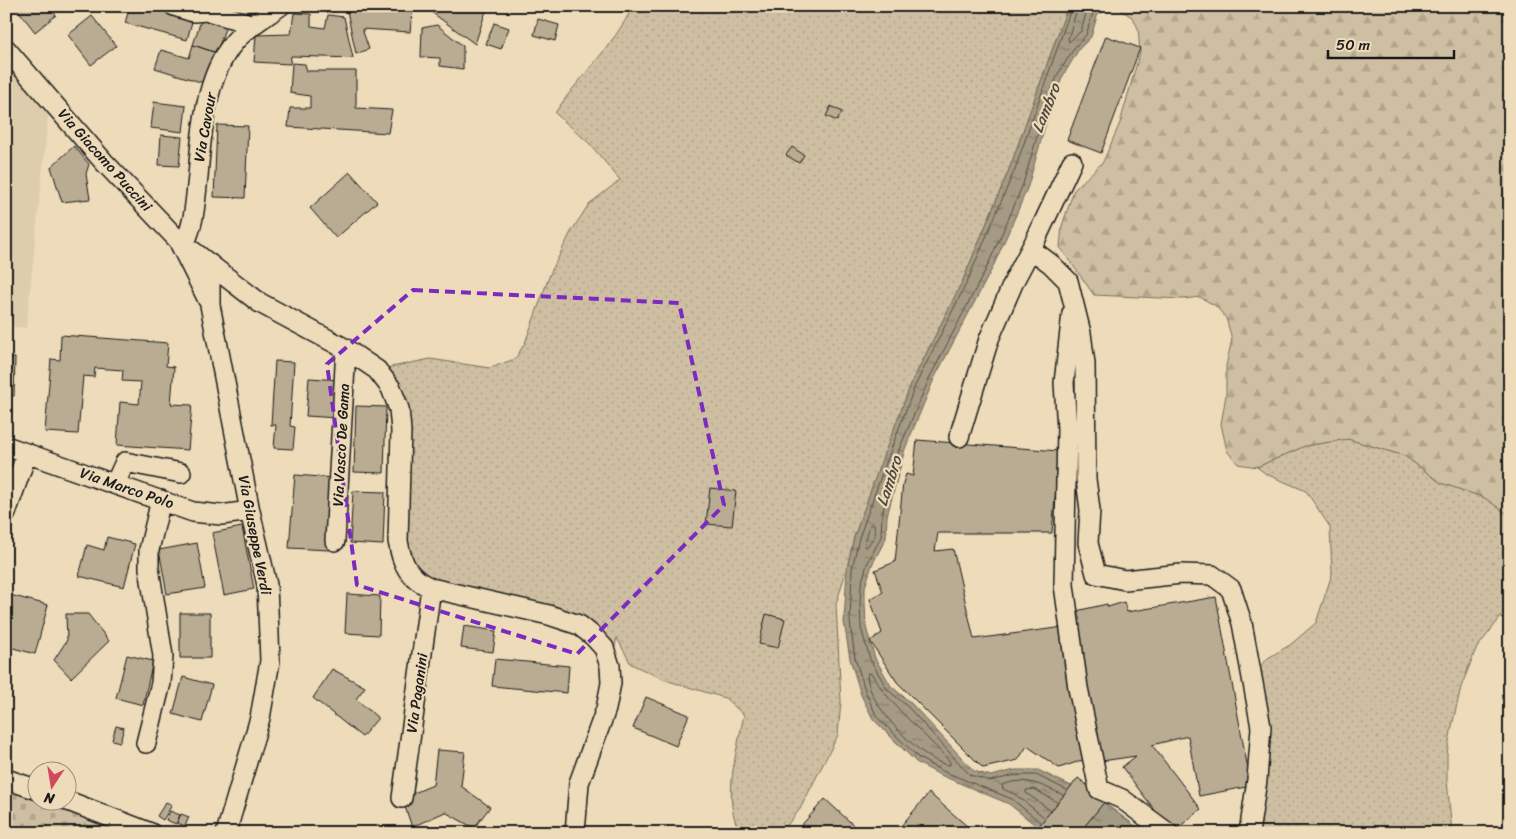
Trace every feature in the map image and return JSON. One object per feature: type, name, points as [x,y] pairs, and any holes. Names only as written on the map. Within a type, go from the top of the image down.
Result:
[{"type":"street","points":[[174,6],[193,12],[208,11],[254,25]]},
{"type":"street","name":"Via Cavour","points":[[181,242],[194,219],[202,133],[212,85],[234,42],[280,6]]},
{"type":"street","name":"Via Giacomo Puccini","points":[[6,49],[50,100],[181,242],[260,303],[346,349],[378,370],[396,399],[401,431],[398,541],[401,559],[407,570],[418,582],[431,588]]},
{"type":"street","points":[[959,437],[989,340],[1015,279],[1072,162]]},
{"type":"street","points":[[181,242],[210,305]]},
{"type":"street","points":[[1031,249],[1068,281],[1074,304],[1084,364],[1086,478],[1090,510],[1088,543],[1096,574],[1125,580],[1180,574],[1212,575],[1232,589],[1242,623],[1261,727],[1257,780],[1248,833]]},
{"type":"street","name":"Via Giuseppe Verdi","points":[[210,264],[210,305],[250,512],[267,585],[270,661],[258,727],[226,833]]},
{"type":"street","points":[[1074,304],[1068,332],[1064,383],[1067,429],[1064,585],[1078,688],[1099,789],[1122,799],[1168,833]]},
{"type":"street","name":"Via Vasco De Gama","points":[[336,541],[346,349]]},
{"type":"street","name":"Via Marco Polo","points":[[6,446],[193,512],[221,515],[250,512]]},
{"type":"street","points":[[6,512],[27,453]]},
{"type":"street","points":[[115,484],[125,462],[181,473]]},
{"type":"street","points":[[146,743],[161,683],[163,656],[149,568],[149,550],[161,500]]},
{"type":"street","points":[[431,588],[549,615],[579,625],[604,648],[610,666],[611,683],[606,709],[579,783],[575,833]]},
{"type":"street","name":"Via Paganini","points":[[402,798],[431,588]]},
{"type":"street","points":[[6,779],[28,787]]},
{"type":"street","points":[[78,806],[151,833]]},
{"type":"highlighted area","points":[[413,290],[679,303],[724,505],[577,654],[357,585],[327,364]]},
{"type":"shaded area","points":[[6,49],[50,100],[26,328],[6,326]]},
{"type":"green space","points":[[633,6],[1068,6],[1010,167],[963,280],[911,384],[854,537],[836,604],[841,701],[838,735],[800,809],[781,833],[741,833],[735,820],[732,806],[732,776],[744,715],[725,698],[665,680],[631,664],[617,638],[610,666],[593,636],[407,570],[401,431],[377,370],[430,359],[490,368],[515,359],[525,343],[550,274],[571,232],[589,204],[620,180],[590,144],[555,113],[606,49]]},
{"type":"green space","points":[[1100,6],[1510,6],[1510,516],[1485,498],[1441,483],[1405,456],[1348,439],[1305,446],[1257,467],[1238,464],[1227,451],[1221,424],[1226,395],[1226,366],[1232,339],[1226,318],[1216,306],[1200,297],[1183,299],[1094,295],[1060,247],[1062,226],[1074,190],[1103,162],[1120,123],[1140,52],[1138,28],[1132,17],[1119,9],[1110,9],[1098,14]]},
{"type":"green space","points":[[1348,439],[1405,456],[1441,483],[1485,498],[1510,516],[1510,605],[1476,649],[1461,687],[1447,753],[1447,780],[1452,833],[1249,833],[1257,670],[1268,658],[1290,645],[1316,623],[1332,574],[1330,527],[1306,491],[1266,474],[1257,467],[1305,446]]},
{"type":"green space","points":[[6,787],[28,796],[28,812],[71,812],[127,833],[6,833]]},
{"type":"water","name":"Lambro","points":[[1068,6],[1100,6],[1091,37],[1079,49],[1063,76],[1052,102],[1028,186],[1016,215],[992,269],[934,379],[905,449],[887,516],[886,538],[872,565],[865,587],[866,627],[875,658],[891,686],[910,702],[974,771],[991,776],[1015,770],[1038,770],[1090,795],[1045,833],[1009,804],[938,774],[916,762],[873,719],[861,695],[850,659],[844,622],[847,568],[854,537],[879,467],[911,384],[963,280],[1010,167]]},
{"type":"water","points":[[1096,797],[1145,833],[1063,833]]},
{"type":"building","points":[[15,6],[50,6],[56,15],[35,32]]},
{"type":"building","points":[[130,6],[148,6],[193,18],[187,40],[125,23]]},
{"type":"building","points":[[236,6],[268,6],[265,15]]},
{"type":"building","points":[[346,6],[412,12],[410,32],[362,29],[369,49],[356,54]]},
{"type":"building","points":[[423,6],[482,6],[487,8],[475,44]]},
{"type":"building","points":[[294,13],[311,14],[311,26],[325,28],[328,15],[344,17],[353,58],[291,56],[290,64],[254,62],[256,35],[291,34]]},
{"type":"building","points":[[203,14],[227,22],[217,53],[193,45]]},
{"type":"building","points":[[92,16],[116,46],[91,65],[68,35]]},
{"type":"building","points":[[538,19],[559,25],[555,41],[534,35]]},
{"type":"building","points":[[494,23],[509,28],[501,49],[486,44]]},
{"type":"building","points":[[437,25],[463,46],[463,69],[440,66],[440,58],[421,57],[422,28]]},
{"type":"building","points":[[1106,36],[1140,48],[1101,153],[1067,140]]},
{"type":"building","points":[[193,45],[217,53],[207,84],[155,68],[161,50],[189,58]]},
{"type":"building","points":[[292,63],[305,64],[307,71],[356,71],[356,108],[392,110],[388,133],[288,127],[290,108],[310,108],[310,96],[290,93]]},
{"type":"building","points":[[154,102],[186,106],[183,132],[151,128]]},
{"type":"building","points":[[831,106],[842,112],[837,121],[826,116]]},
{"type":"building","points":[[217,125],[248,126],[245,198],[214,197]]},
{"type":"building","points":[[161,135],[182,137],[179,166],[159,165]]},
{"type":"building","points":[[74,146],[89,164],[86,174],[90,199],[62,202],[51,167]]},
{"type":"building","points":[[792,147],[804,155],[799,163],[786,155]]},
{"type":"building","points":[[350,172],[377,202],[336,238],[310,208]]},
{"type":"building","points":[[61,335],[168,343],[166,366],[174,367],[171,404],[192,405],[188,450],[117,445],[120,402],[139,404],[141,382],[122,381],[123,370],[95,368],[94,377],[83,376],[78,434],[45,432],[51,359],[60,360]]},
{"type":"building","points":[[6,358],[15,358],[14,396],[6,396]]},
{"type":"building","points":[[275,361],[294,362],[290,426],[295,427],[293,449],[274,448],[276,425],[271,425]]},
{"type":"building","points":[[309,378],[340,380],[338,418],[306,416]]},
{"type":"building","points":[[356,406],[386,407],[384,473],[354,472]]},
{"type":"building","points":[[917,440],[1059,451],[1052,533],[938,533],[935,551],[953,549],[974,639],[1064,627],[1089,758],[1059,768],[1027,746],[1018,760],[983,768],[897,682],[870,641],[882,633],[870,599],[883,592],[875,570],[895,562],[903,483],[906,474],[913,476]]},
{"type":"building","points":[[295,475],[334,478],[329,550],[289,548]]},
{"type":"building","points":[[710,488],[736,491],[732,526],[706,524]]},
{"type":"building","points":[[353,491],[385,492],[383,545],[350,543]]},
{"type":"building","points":[[242,527],[254,589],[224,595],[212,533]]},
{"type":"building","points":[[107,537],[135,544],[124,587],[79,576],[87,545],[104,550]]},
{"type":"building","points":[[197,543],[205,588],[167,594],[159,550]]},
{"type":"building","points":[[6,594],[48,605],[35,654],[6,646]]},
{"type":"building","points":[[347,594],[380,596],[379,635],[345,633]]},
{"type":"building","points":[[1216,597],[1251,786],[1199,796],[1188,736],[1152,745],[1201,809],[1172,833],[1122,767],[1136,756],[1102,761],[1072,612],[1107,604],[1108,607],[1124,602],[1127,612]]},
{"type":"building","points":[[180,613],[210,613],[210,658],[180,658]]},
{"type":"building","points":[[66,614],[88,614],[109,641],[71,678],[54,660],[67,640]]},
{"type":"building","points":[[766,614],[785,619],[778,648],[759,644]]},
{"type":"building","points":[[464,626],[496,631],[493,652],[461,648]]},
{"type":"building","points":[[127,655],[153,661],[143,705],[116,698]]},
{"type":"building","points":[[495,659],[569,666],[567,693],[492,686]]},
{"type":"building","points":[[332,669],[365,687],[356,699],[378,718],[362,737],[313,698]]},
{"type":"building","points":[[183,677],[212,685],[202,722],[173,714]]},
{"type":"building","points":[[646,697],[689,715],[676,746],[633,728]]},
{"type":"building","points":[[116,726],[124,728],[120,742],[112,740]]},
{"type":"building","points":[[437,750],[465,752],[461,786],[490,807],[474,828],[445,812],[412,827],[402,798],[433,785]]},
{"type":"building","points":[[1078,778],[1106,800],[1079,833],[1033,833]]},
{"type":"building","points":[[929,793],[975,833],[895,833]]},
{"type":"building","points":[[825,799],[862,833],[802,833],[798,829]]},
{"type":"building","points":[[166,802],[172,805],[163,820],[157,816]]},
{"type":"building","points":[[170,811],[180,815],[176,824],[166,820]]},
{"type":"building","points":[[181,814],[189,817],[185,826],[177,823]]}]
